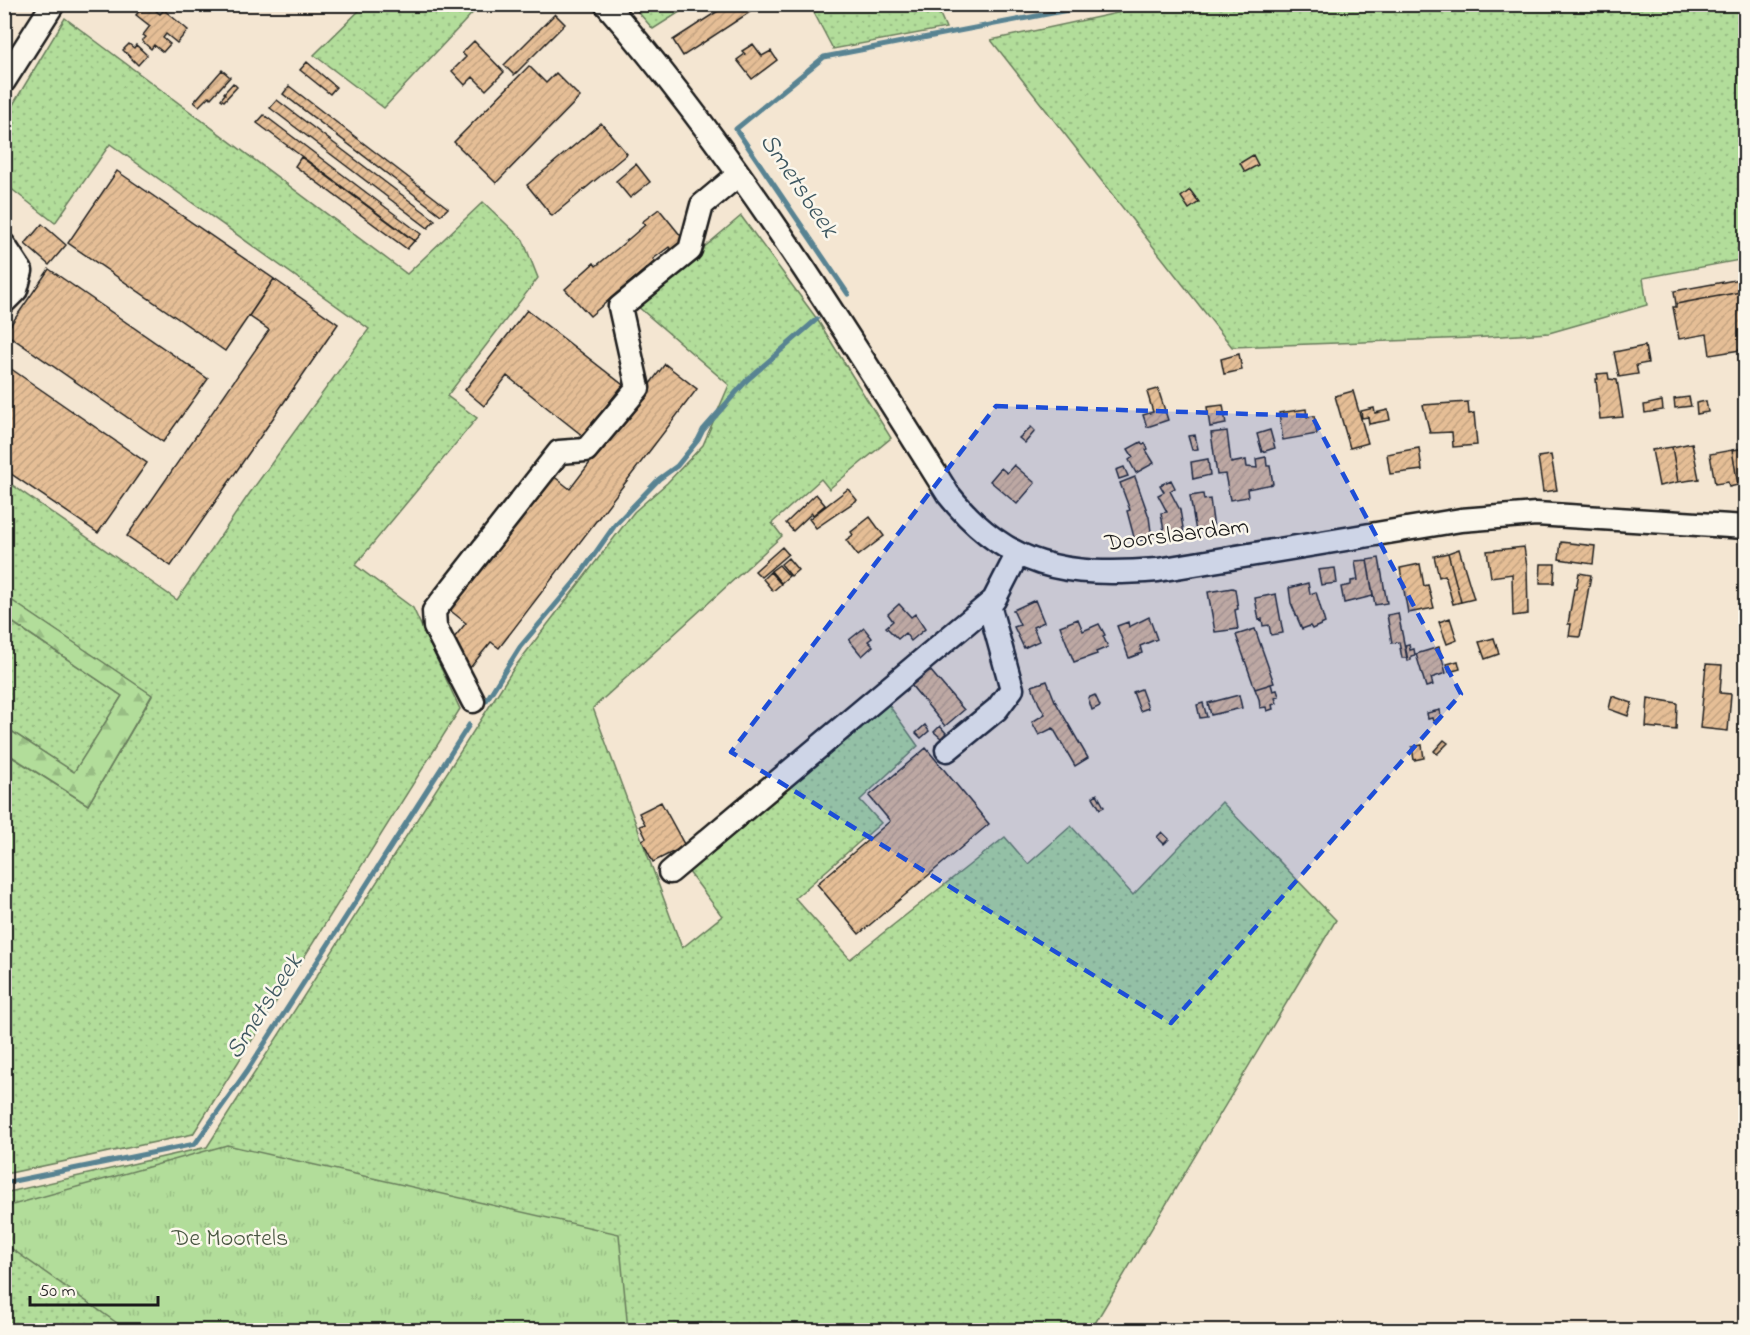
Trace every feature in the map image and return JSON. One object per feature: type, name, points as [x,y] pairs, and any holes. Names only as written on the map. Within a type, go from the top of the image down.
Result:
[{"type":"street","points":[[4,81],[53,4]]},
{"type":"street","name":"Doorslaardam","points":[[606,4],[673,83],[738,175],[837,317],[948,494],[965,516],[986,534],[1017,555],[1057,568],[1118,573],[1158,570],[1497,516],[1574,515],[1746,527]]},
{"type":"street","points":[[473,701],[435,627],[434,611],[559,452],[586,450],[638,388],[620,307],[690,250],[702,205],[738,175]]},
{"type":"street","points":[[4,245],[21,271],[16,290],[4,302]]},
{"type":"street","points":[[670,872],[992,603],[1017,555]]},
{"type":"street","points":[[992,603],[1025,688]]},
{"type":"street","points":[[947,750],[997,709],[1012,688],[992,603]]},
{"type":"highlighted area","points":[[996,406],[1312,416],[1461,694],[1171,1023],[731,752]]},
{"type":"green space","points":[[366,4],[480,5],[384,108],[314,55]]},
{"type":"green space","points":[[1159,4],[1745,5],[1745,259],[1643,278],[1647,305],[1549,333],[1232,347],[991,40]]},
{"type":"green space","points":[[632,5],[691,5],[653,29]]},
{"type":"green space","points":[[810,5],[936,5],[946,28],[833,49]]},
{"type":"green space","points":[[65,18],[407,274],[483,202],[523,240],[538,278],[447,396],[477,418],[355,565],[413,608],[460,709],[193,1134],[5,1174],[4,752],[88,805],[152,696],[5,596],[5,480],[177,600],[247,497],[369,329],[110,144],[55,223],[5,184],[5,118]]},
{"type":"green space","points":[[741,216],[817,319],[891,438],[829,489],[821,479],[772,523],[782,536],[593,708],[682,948],[722,916],[686,868],[886,701],[918,746],[860,800],[881,823],[795,898],[850,959],[1005,837],[1028,864],[1071,826],[1133,895],[1222,802],[1336,920],[1091,1330],[5,1330],[4,1193],[207,1147],[514,668],[634,512],[667,483],[703,445],[729,385],[636,305]]},
{"type":"green space","points":[[5,596],[152,695],[88,805],[5,752],[5,727],[74,772],[122,696],[5,617]]},
{"type":"green space","points":[[4,617],[122,696],[74,773],[5,727]]},
{"type":"green space","name":"De Moortels","points":[[227,1145],[619,1234],[628,1330],[127,1330],[5,1244],[5,1207]]},
{"type":"building","points":[[145,4],[160,14],[164,10],[188,30],[177,43],[166,34],[163,38],[170,44],[163,52],[154,45],[151,49],[142,41],[146,37],[143,35],[150,26],[136,15]]},
{"type":"building","points":[[718,4],[745,4],[750,12],[683,56],[673,40],[721,9]]},
{"type":"building","points":[[555,14],[565,24],[514,75],[504,65]]},
{"type":"building","points":[[474,41],[504,72],[486,90],[473,77],[465,85],[452,71],[466,57],[462,53]]},
{"type":"building","points":[[129,44],[134,48],[136,45],[147,55],[138,65],[123,50]]},
{"type":"building","points":[[753,44],[762,56],[771,51],[777,60],[752,79],[737,60],[745,54],[742,51]]},
{"type":"building","points":[[307,62],[336,87],[330,94],[300,70]]},
{"type":"building","points":[[529,66],[546,83],[556,73],[580,97],[496,183],[454,142]]},
{"type":"building","points":[[222,70],[230,77],[211,98],[209,96],[199,106],[194,102]]},
{"type":"building","points":[[233,83],[237,87],[224,101],[221,99],[224,93]]},
{"type":"building","points":[[289,86],[448,208],[441,215],[283,94]]},
{"type":"building","points":[[277,100],[435,220],[428,228],[270,108]]},
{"type":"building","points":[[264,115],[421,234],[415,241],[257,123]]},
{"type":"building","points":[[601,123],[627,154],[552,216],[527,185]]},
{"type":"building","points":[[1253,155],[1258,165],[1245,172],[1240,163]]},
{"type":"building","points":[[301,157],[414,241],[407,249],[295,166]]},
{"type":"building","points":[[636,164],[650,182],[630,198],[616,181]]},
{"type":"building","points":[[117,171],[274,279],[225,351],[68,243]]},
{"type":"building","points":[[1190,190],[1199,202],[1189,209],[1181,197]]},
{"type":"building","points":[[659,209],[685,241],[672,252],[669,247],[653,259],[655,261],[590,316],[565,289],[594,263],[596,266],[617,249],[645,225],[642,222]]},
{"type":"building","points":[[42,224],[66,245],[49,265],[25,244]]},
{"type":"building","points":[[49,269],[208,379],[163,442],[5,333]]},
{"type":"building","points":[[1746,278],[1746,291],[1676,304],[1674,291]]},
{"type":"building","points":[[274,279],[338,324],[171,566],[127,536],[269,330],[249,316]]},
{"type":"building","points":[[1746,291],[1746,349],[1710,355],[1707,334],[1679,339],[1673,307],[1676,307],[1676,304]]},
{"type":"building","points":[[527,310],[623,385],[583,436],[507,376],[484,406],[465,390]]},
{"type":"building","points":[[1645,346],[1648,363],[1636,365],[1638,374],[1619,377],[1614,352]]},
{"type":"building","points":[[1239,354],[1242,370],[1224,374],[1221,359]]},
{"type":"building","points":[[4,364],[147,463],[98,533],[4,469]]},
{"type":"building","points":[[665,364],[697,389],[499,648],[491,642],[465,674],[449,644],[466,623],[447,608],[552,475],[570,489]]},
{"type":"building","points":[[1608,373],[1609,379],[1617,380],[1623,417],[1600,419],[1596,379],[1598,379],[1597,374]]},
{"type":"building","points":[[1158,389],[1168,420],[1147,427],[1143,415],[1153,412],[1147,392]]},
{"type":"building","points":[[1353,391],[1368,443],[1350,448],[1335,396]]},
{"type":"building","points":[[1746,395],[1746,406],[1743,406],[1741,396]]},
{"type":"building","points":[[1689,397],[1691,406],[1675,408],[1674,399]]},
{"type":"building","points":[[1662,401],[1663,410],[1645,413],[1644,405]]},
{"type":"building","points":[[1706,401],[1708,412],[1697,414],[1696,403]]},
{"type":"building","points":[[1468,402],[1469,414],[1474,413],[1477,445],[1453,447],[1452,432],[1430,433],[1423,405]]},
{"type":"building","points":[[1223,405],[1226,424],[1210,427],[1207,407]]},
{"type":"building","points":[[1374,408],[1375,413],[1388,410],[1390,420],[1369,424],[1368,417],[1362,418],[1361,411]]},
{"type":"building","points":[[1306,409],[1307,417],[1314,416],[1317,434],[1283,440],[1279,413]]},
{"type":"building","points":[[1031,427],[1035,431],[1025,443],[1019,438]]},
{"type":"building","points":[[1270,430],[1275,448],[1262,452],[1257,434]]},
{"type":"building","points":[[1227,431],[1231,463],[1246,460],[1247,467],[1257,468],[1256,459],[1266,457],[1273,484],[1247,489],[1248,497],[1230,500],[1225,474],[1217,475],[1211,433]]},
{"type":"building","points":[[1195,435],[1198,449],[1192,450],[1188,436]]},
{"type":"building","points":[[1141,442],[1143,445],[1145,443],[1148,449],[1146,450],[1154,463],[1136,473],[1129,460],[1133,457],[1128,449]]},
{"type":"building","points":[[1692,443],[1699,479],[1678,482],[1672,447]]},
{"type":"building","points":[[1672,447],[1678,482],[1659,486],[1652,450]]},
{"type":"building","points":[[1419,448],[1422,470],[1390,474],[1387,454]]},
{"type":"building","points":[[1746,448],[1746,484],[1738,485],[1732,450]]},
{"type":"building","points":[[1732,450],[1738,485],[1729,487],[1728,482],[1715,484],[1710,454]]},
{"type":"building","points":[[1551,455],[1557,490],[1543,492],[1538,457]]},
{"type":"building","points":[[1208,459],[1210,475],[1193,479],[1191,462]]},
{"type":"building","points":[[1014,465],[1035,483],[1017,504],[990,481],[1001,468],[1007,473]]},
{"type":"building","points":[[1124,467],[1128,476],[1119,479],[1116,470]]},
{"type":"building","points":[[1135,477],[1149,517],[1152,539],[1135,541],[1127,511],[1130,510],[1120,483]]},
{"type":"building","points":[[1171,480],[1175,488],[1170,491],[1180,510],[1184,534],[1165,537],[1161,513],[1167,512],[1158,495],[1164,492],[1160,485]]},
{"type":"building","points":[[848,489],[857,500],[816,528],[809,519]]},
{"type":"building","points":[[816,494],[825,505],[813,515],[812,513],[793,531],[786,523]]},
{"type":"building","points":[[1203,494],[1204,500],[1210,499],[1214,529],[1196,532],[1190,496]]},
{"type":"building","points":[[870,517],[884,536],[858,556],[846,540],[853,535],[851,532]]},
{"type":"building","points":[[1561,542],[1595,546],[1593,564],[1559,559]]},
{"type":"building","points":[[782,547],[788,554],[761,577],[755,571]]},
{"type":"building","points":[[1524,547],[1527,567],[1528,614],[1513,616],[1512,574],[1491,577],[1487,551]]},
{"type":"building","points":[[1459,549],[1474,599],[1461,602],[1448,553]]},
{"type":"building","points":[[1448,553],[1461,602],[1453,604],[1445,575],[1439,577],[1434,556]]},
{"type":"building","points":[[788,558],[798,570],[791,576],[781,564]]},
{"type":"building","points":[[1379,558],[1387,603],[1375,605],[1367,560]]},
{"type":"building","points":[[1367,560],[1373,596],[1344,603],[1341,587],[1351,585],[1351,581],[1358,580],[1355,561]]},
{"type":"building","points":[[1420,564],[1424,586],[1428,585],[1434,608],[1408,613],[1400,568]]},
{"type":"building","points":[[1541,564],[1555,564],[1554,583],[1540,583]]},
{"type":"building","points":[[779,565],[789,576],[781,583],[771,571]]},
{"type":"building","points":[[1335,568],[1337,583],[1321,585],[1318,570]]},
{"type":"building","points":[[770,572],[781,584],[773,591],[763,579]]},
{"type":"building","points":[[1579,573],[1591,575],[1580,637],[1569,636],[1571,624],[1568,624]]},
{"type":"building","points":[[1308,583],[1310,594],[1316,592],[1325,623],[1312,629],[1310,626],[1302,629],[1291,603],[1289,588]]},
{"type":"building","points":[[1235,589],[1238,609],[1235,610],[1238,629],[1215,632],[1208,592]]},
{"type":"building","points":[[1276,594],[1283,633],[1271,635],[1269,625],[1263,626],[1262,619],[1259,620],[1255,598]]},
{"type":"building","points":[[1035,600],[1044,622],[1033,627],[1039,641],[1024,648],[1014,627],[1020,625],[1013,610]]},
{"type":"building","points":[[899,604],[911,617],[915,614],[925,629],[911,641],[905,633],[898,639],[886,627],[893,621],[888,614]]},
{"type":"building","points":[[1398,613],[1407,658],[1402,658],[1399,642],[1392,643],[1387,615]]},
{"type":"building","points":[[1149,617],[1157,639],[1140,646],[1142,653],[1129,658],[1117,626],[1128,622],[1129,627]]},
{"type":"building","points":[[1450,618],[1457,640],[1447,644],[1439,622]]},
{"type":"building","points":[[1078,619],[1083,631],[1099,624],[1108,647],[1096,652],[1097,654],[1074,662],[1060,626]]},
{"type":"building","points":[[864,628],[872,638],[868,641],[873,646],[862,656],[849,640]]},
{"type":"building","points":[[1255,629],[1274,683],[1255,689],[1236,635]]},
{"type":"building","points":[[1494,638],[1499,654],[1485,659],[1479,642]]},
{"type":"building","points":[[1409,644],[1410,650],[1414,649],[1415,655],[1411,656],[1411,660],[1408,661],[1405,645]]},
{"type":"building","points":[[1439,647],[1446,673],[1431,678],[1433,685],[1426,687],[1416,654]]},
{"type":"building","points":[[1458,661],[1460,669],[1449,672],[1447,664]]},
{"type":"building","points":[[1706,664],[1722,665],[1720,693],[1731,694],[1728,731],[1700,728]]},
{"type":"building","points":[[930,670],[964,710],[945,726],[911,685]]},
{"type":"building","points":[[1047,681],[1055,701],[1088,758],[1075,766],[1053,728],[1039,735],[1032,722],[1045,714],[1032,686]]},
{"type":"building","points":[[1271,684],[1273,691],[1277,690],[1279,696],[1275,698],[1277,703],[1272,705],[1273,709],[1267,711],[1266,707],[1260,708],[1255,689]]},
{"type":"building","points":[[1141,689],[1148,708],[1140,711],[1133,692]]},
{"type":"building","points":[[1095,695],[1100,706],[1092,710],[1088,698]]},
{"type":"building","points":[[1239,695],[1242,708],[1211,715],[1208,703]]},
{"type":"building","points":[[1612,696],[1632,703],[1628,716],[1609,709]]},
{"type":"building","points":[[1648,698],[1677,703],[1676,730],[1646,727]]},
{"type":"building","points":[[1203,703],[1207,717],[1200,718],[1197,705]]},
{"type":"building","points":[[1440,710],[1441,719],[1433,721],[1432,718],[1428,719],[1427,713]]},
{"type":"building","points":[[925,725],[929,731],[921,738],[916,733]]},
{"type":"building","points":[[940,726],[946,733],[941,738],[934,732]]},
{"type":"building","points":[[1444,740],[1448,743],[1437,754],[1434,751]]},
{"type":"building","points":[[1422,745],[1424,758],[1414,760],[1412,747]]},
{"type":"building","points":[[926,748],[989,824],[859,934],[817,884],[890,821],[869,796]]},
{"type":"building","points":[[1097,794],[1104,807],[1100,809],[1093,797]]},
{"type":"building","points":[[661,802],[685,846],[653,862],[642,840],[646,838],[640,826],[645,824],[639,813]]},
{"type":"building","points":[[1162,832],[1169,839],[1164,844],[1157,837]]},
{"type":"waterway","name":"Smetsbeek","points":[[848,294],[736,129],[824,57],[1099,4]]},
{"type":"waterway","name":"Smetsbeek","points":[[486,701],[520,647],[577,579],[615,525],[659,479],[677,466],[698,440],[703,430],[747,380],[817,319]]},
{"type":"waterway","name":"Smetsbeek","points":[[4,1183],[195,1144],[247,1071],[469,725]]}]
